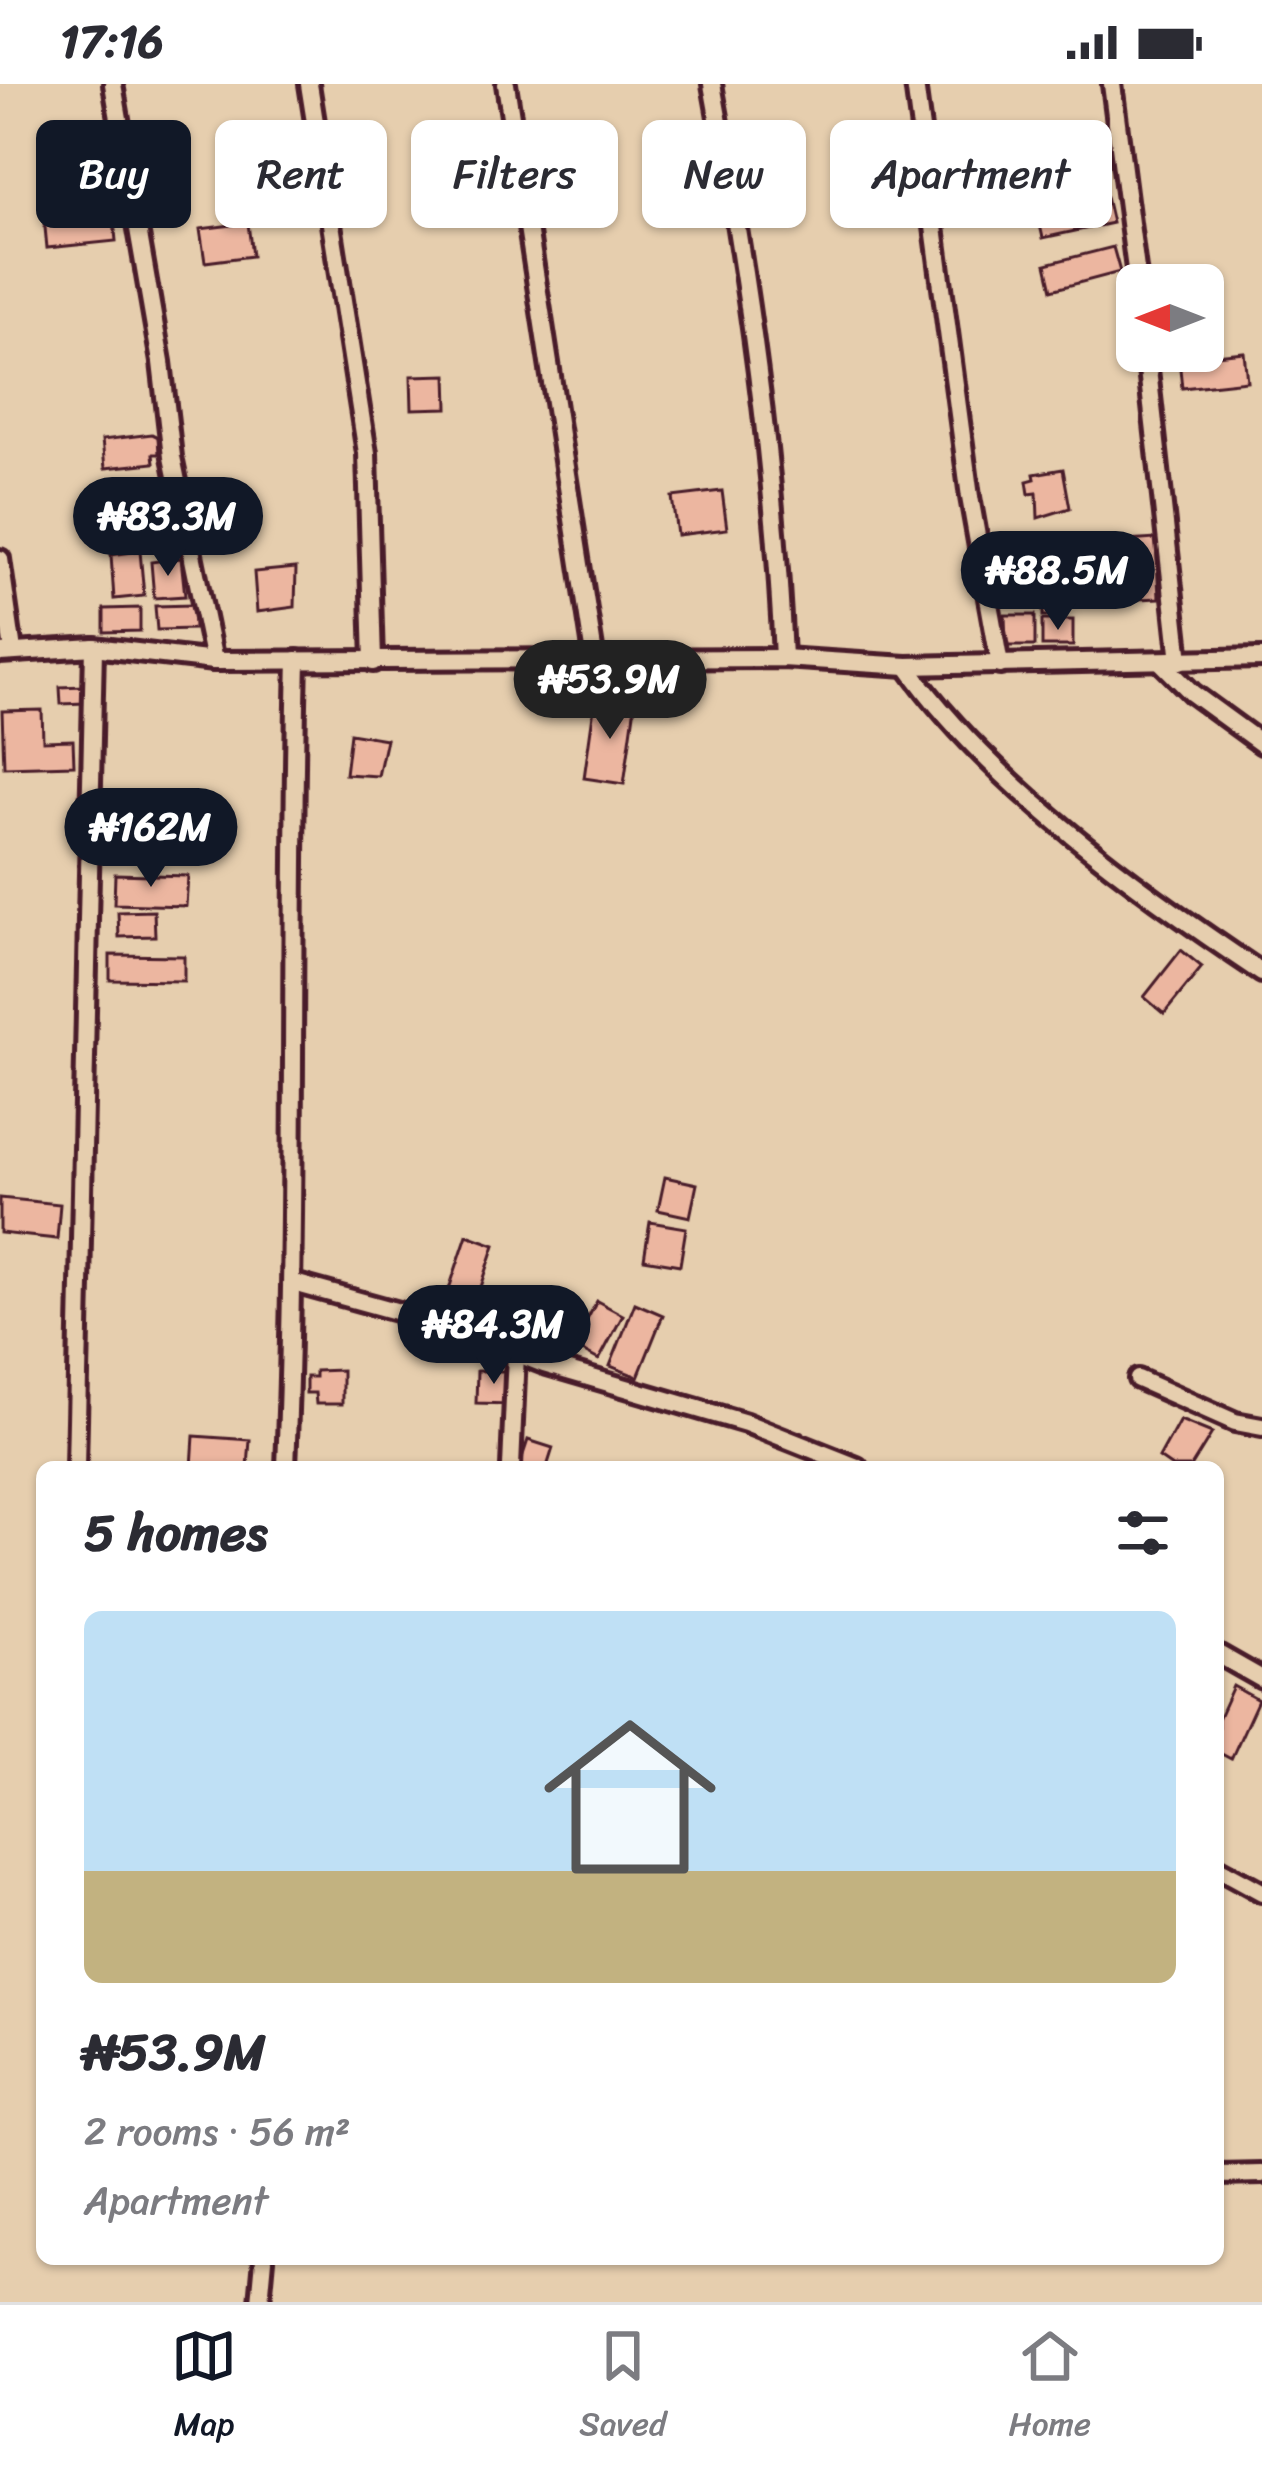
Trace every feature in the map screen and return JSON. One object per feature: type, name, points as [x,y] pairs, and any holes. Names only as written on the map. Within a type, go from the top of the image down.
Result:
[{"type":"street","points":[[113,84],[161,362],[172,457],[214,661]]},
{"type":"street","points":[[309,84],[367,453],[373,662]]},
{"type":"street","points":[[506,84],[595,662]]},
{"type":"street","points":[[712,84],[755,343],[779,560],[783,658]]},
{"type":"street","points":[[916,84],[970,496],[1000,664]]},
{"type":"street","points":[[1112,84],[1135,264]]},
{"type":"street","points":[[1148,372],[1171,661],[1192,693],[1262,744]]},
{"type":"street","points":[[0,559],[7,652],[94,647],[214,661],[783,658],[908,666],[1262,658]]},
{"type":"street","points":[[76,1461],[94,647]]},
{"type":"street","points":[[286,1461],[294,1283],[290,941],[297,660]]},
{"type":"street","points":[[908,666],[930,699],[1064,830],[1262,973]]},
{"type":"street","points":[[294,1283],[439,1323],[516,1353],[746,1423],[842,1461]]},
{"type":"street","points":[[511,1461],[516,1353]]},
{"type":"street","points":[[1138,1379],[1235,1422],[1262,1427]]},
{"type":"street","points":[[1224,1657],[1262,1679]]},
{"type":"street","points":[[1224,1871],[1262,1892]]},
{"type":"street","points":[[1224,2174],[1262,2174]]},
{"type":"street","points":[[260,2302],[263,2265]]},
{"type":"building","points":[[45,228],[115,228],[116,241],[47,248]]},
{"type":"building","points":[[249,228],[252,256],[205,262],[200,229]]},
{"type":"building","points":[[1041,228],[1089,228],[1043,238]]},
{"type":"building","points":[[1113,247],[1118,264],[1116,273],[1052,290],[1046,264]]},
{"type":"building","points":[[1244,352],[1247,381],[1182,388],[1180,372],[1224,372],[1224,354]]},
{"type":"building","points":[[447,375],[448,408],[412,409],[411,376]]},
{"type":"building","points":[[158,437],[154,463],[105,468],[102,440]]},
{"type":"building","points":[[1063,469],[1070,508],[1038,518],[1037,493],[1029,494],[1027,481],[1035,479],[1034,474]]},
{"type":"building","points":[[722,491],[727,529],[677,535],[672,497]]},
{"type":"building","points":[[1156,539],[1159,598],[1115,600],[1111,542]]},
{"type":"building","points":[[140,551],[144,596],[114,599],[111,555]]},
{"type":"building","points":[[181,558],[185,596],[154,598],[151,562]]},
{"type":"building","points":[[296,568],[295,607],[257,612],[254,572]]},
{"type":"building","points":[[1043,591],[1066,591],[1066,616],[1043,616]]},
{"type":"building","points":[[193,605],[194,629],[157,630],[155,606]]},
{"type":"building","points":[[140,608],[140,631],[104,632],[104,609]]},
{"type":"building","points":[[1005,615],[1035,615],[1035,646],[1006,646]]},
{"type":"building","points":[[1042,620],[1073,620],[1073,646],[1042,646]]},
{"type":"building","points":[[84,686],[85,703],[61,704],[60,687]]},
{"type":"building","points":[[595,700],[635,705],[624,784],[584,778]]},
{"type":"building","points":[[42,710],[43,741],[73,740],[74,765],[4,767],[2,711]]},
{"type":"building","points":[[350,733],[386,739],[378,776],[345,774]]},
{"type":"building","points":[[115,874],[188,876],[186,906],[114,904]]},
{"type":"building","points":[[154,911],[155,936],[119,937],[118,912]]},
{"type":"building","points":[[1181,950],[1202,967],[1164,1014],[1144,997]]},
{"type":"building","points":[[110,955],[184,956],[184,981],[110,980]]},
{"type":"building","points":[[665,1177],[697,1184],[690,1217],[658,1210]]},
{"type":"building","points":[[0,1198],[60,1204],[57,1239],[0,1233]]},
{"type":"building","points":[[650,1222],[686,1228],[680,1265],[644,1259]]},
{"type":"building","points":[[467,1235],[495,1245],[471,1317],[443,1307]]},
{"type":"building","points":[[597,1301],[623,1315],[599,1360],[573,1346]]},
{"type":"building","points":[[635,1303],[663,1315],[638,1377],[610,1366]]},
{"type":"building","points":[[342,1370],[342,1404],[316,1404],[315,1393],[306,1393],[306,1377],[315,1377],[315,1371]]},
{"type":"building","points":[[477,1371],[512,1371],[511,1404],[476,1403]]},
{"type":"building","points":[[1180,1420],[1212,1433],[1195,1461],[1159,1458]]},
{"type":"building","points":[[194,1436],[250,1440],[248,1461],[192,1461]]},
{"type":"building","points":[[528,1440],[553,1448],[549,1461],[521,1461]]},
{"type":"building","points":[[1233,1686],[1258,1700],[1231,1759],[1224,1755],[1224,1706]]}]
